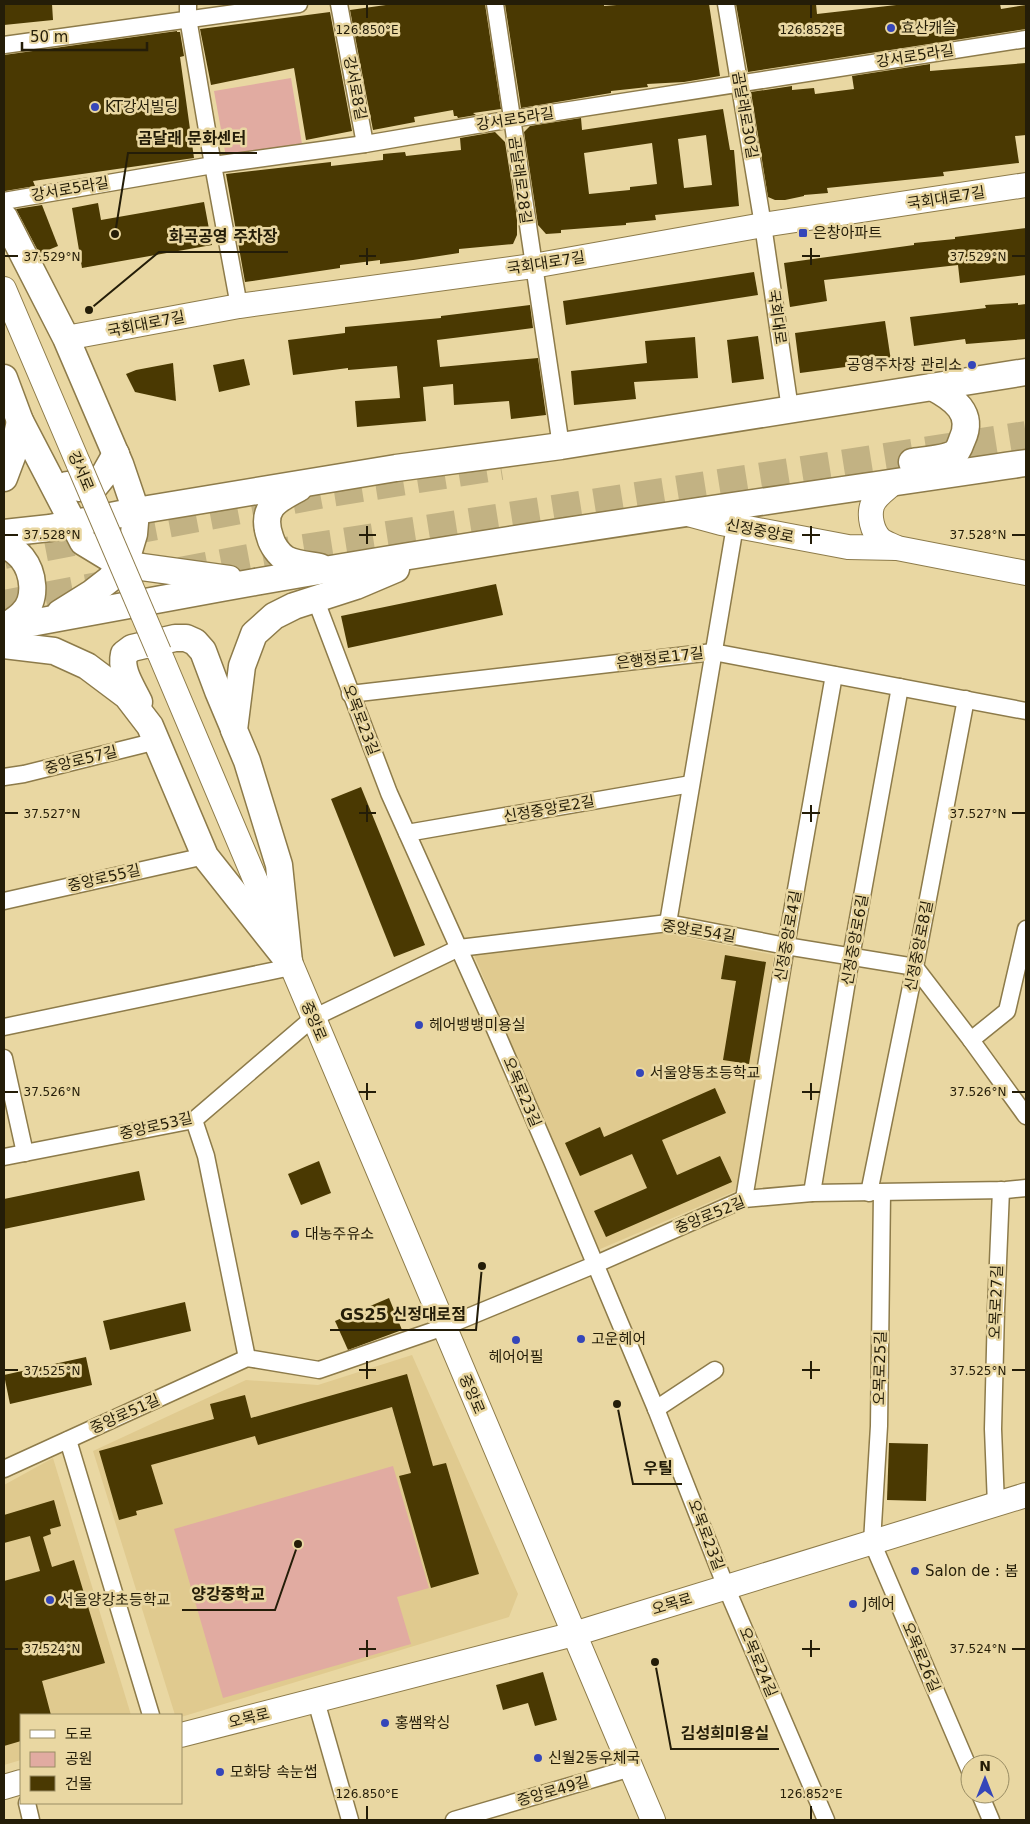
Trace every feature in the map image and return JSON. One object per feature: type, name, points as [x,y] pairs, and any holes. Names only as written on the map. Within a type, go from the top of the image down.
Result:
[{"type":"main road","name":"국회대로7길","points":[[66,338],[239,306],[533,266],[764,225],[1026,185]]},
{"type":"main road","points":[[4,217],[66,338],[116,454],[133,502],[134,534],[128,554],[110,579],[92,593],[46,621]]},
{"type":"main road","name":"강서로","points":[[4,289],[159,652]]},
{"type":"main road","points":[[4,533],[50,528],[72,523],[133,502],[193,502],[396,468],[561,446],[1026,372]]},
{"type":"main road","points":[[4,378],[20,421],[83,542],[111,559],[142,567],[254,582]]},
{"type":"main road","points":[[826,492],[856,472],[947,456],[957,451],[966,433],[966,421],[962,408],[947,395],[932,387]]},
{"type":"main road","points":[[4,478],[13,454],[20,421]]},
{"type":"main road","points":[[47,474],[63,484],[80,488],[95,486],[116,454]]},
{"type":"main road","points":[[4,628],[254,582],[442,551],[683,513],[1026,463]]},
{"type":"main road","points":[[313,482],[279,498],[270,508],[266,517],[266,527],[272,544],[285,558],[304,564],[333,569]]},
{"type":"main road","name":"신정중앙로","points":[[893,482],[872,505],[871,519],[874,530],[880,539],[897,548]]},
{"type":"main road","name":"신정중앙로","points":[[683,513],[735,526],[848,547],[897,548],[1026,572]]},
{"type":"main road","points":[[4,544],[14,549],[23,559],[32,584],[31,602],[23,614],[4,628]]},
{"type":"main road","points":[[234,730],[242,666],[254,634],[274,616],[294,606],[356,586],[442,551]]},
{"type":"main road","points":[[175,638],[186,638],[195,642],[203,651],[248,761],[279,864],[290,964],[205,856],[154,733],[126,675],[122,662],[124,654],[132,648],[175,638]]},
{"type":"main road","points":[[4,645],[54,651],[87,666],[127,696],[154,733]]},
{"type":"main road","name":"중앙로","points":[[159,652],[653,1820]]},
{"type":"main road","name":"오목로","points":[[182,1735],[316,1702],[574,1634],[1026,1496]]},
{"type":"main road","points":[[4,1787],[20,1782]]},
{"type":"street","points":[[4,45],[188,11],[300,4]]},
{"type":"street","name":"강서로8길","points":[[339,4],[366,144]]},
{"type":"street","name":"곰달래로28길","points":[[495,4],[533,266]]},
{"type":"street","name":"곰달래로30길","points":[[726,4],[764,225]]},
{"type":"street","points":[[188,11],[213,165],[239,306]]},
{"type":"street","name":"강서로5라길","points":[[4,201],[213,165],[366,144],[512,119],[1026,39]]},
{"type":"street","name":"국회대로","points":[[764,225],[790,409]]},
{"type":"street","points":[[533,266],[561,446]]},
{"type":"street","points":[[668,923],[735,526]]},
{"type":"street","name":"오목로23길","points":[[315,598],[389,793],[552,1161],[656,1409],[726,1587]]},
{"type":"street","name":"은행정로17길","points":[[350,694],[713,652],[1026,710]]},
{"type":"street","name":"신정중앙로4길","points":[[744,1199],[834,675]]},
{"type":"street","name":"신정중앙로6길","points":[[812,1193],[851,957],[900,687]]},
{"type":"street","name":"신정중앙로8길","points":[[875,1193],[915,967],[966,699]]},
{"type":"street","name":"중앙로57길","points":[[4,777],[24,774],[154,733]]},
{"type":"street","name":"신정중앙로2길","points":[[407,833],[691,784]]},
{"type":"street","name":"중앙로55길","points":[[4,901],[205,856]]},
{"type":"street","name":"중앙로54길","points":[[313,1018],[459,948],[668,923],[786,946],[915,967]]},
{"type":"street","points":[[972,1040],[1007,1011],[1025,939]]},
{"type":"street","points":[[4,1027],[290,964]]},
{"type":"street","points":[[915,967],[972,1040],[1026,1116]]},
{"type":"street","name":"중앙로53길","points":[[4,1157],[194,1120],[313,1018]]},
{"type":"street","points":[[4,1058],[25,1153]]},
{"type":"street","points":[[194,1120],[206,1156],[247,1358],[319,1370],[444,1327]]},
{"type":"street","name":"중앙로52길","points":[[444,1327],[594,1265],[744,1199],[812,1193],[1026,1188]]},
{"type":"street","name":"오목로27길","points":[[996,1505],[993,1429],[1001,1190]]},
{"type":"street","name":"오목로25길","points":[[872,1542],[879,1426],[875,1193]]},
{"type":"street","name":"중앙로51길","points":[[4,1470],[247,1358]]},
{"type":"street","points":[[656,1409],[715,1370]]},
{"type":"street","points":[[68,1440],[151,1714]]},
{"type":"street","name":"오목로26길","points":[[872,1542],[963,1754]]},
{"type":"street","name":"오목로24길","points":[[726,1587],[826,1820]]},
{"type":"street","points":[[316,1702],[350,1820]]},
{"type":"street","name":"중앙로49길","points":[[454,1820],[478,1817],[631,1768]]},
{"type":"street","points":[[27,1804],[32,1820]]},
{"type":"street","points":[[984,1804],[991,1820]]},
{"type":"shaded area","name":"서울양동초등학교","points":[[666,933],[774,955],[738,1190],[598,1250],[474,955]]},
{"type":"shaded area","points":[[412,1355],[518,1594],[509,1617],[182,1717],[182,1714],[175,1714],[93,1451],[246,1380],[318,1385]]},
{"type":"shaded area","name":"서울양강초등학교","points":[[53,1458],[131,1714],[20,1714],[20,1760],[4,1765],[4,1485]]},
{"type":"green space","points":[[291,78],[302,144],[226,157],[214,91]]},
{"type":"green space","points":[[393,1466],[429,1588],[397,1597],[411,1644],[223,1698],[174,1529]]},
{"type":"building","points":[[52,4],[53,20],[4,25],[4,5]]},
{"type":"building","points":[[393,4],[485,4],[501,109],[473,113],[476,115],[458,118],[454,116],[453,110],[414,117],[415,122],[373,130],[350,10]]},
{"type":"building","points":[[505,4],[604,4],[604,6],[629,4],[709,4],[720,76],[684,82],[647,84],[648,87],[611,91],[611,93],[521,108]]},
{"type":"building","points":[[736,4],[816,4],[817,14],[905,4],[1000,4],[1001,9],[1026,5],[1026,29],[748,72]]},
{"type":"building","points":[[330,12],[352,131],[306,140],[294,68],[211,85],[200,29]]},
{"type":"building","name":"KT강서빌딩","points":[[180,32],[184,56],[180,57],[194,158],[33,181],[35,186],[5,191],[4,55]]},
{"type":"building","points":[[1026,63],[1026,135],[1015,136],[1019,163],[943,172],[944,176],[827,188],[828,193],[804,195],[785,200],[775,200],[768,197],[751,92],[792,86],[792,90],[814,88],[815,94],[854,89],[852,76],[930,64],[930,71]]},
{"type":"building","points":[[723,109],[730,150],[734,150],[739,206],[655,215],[656,220],[626,223],[626,225],[561,230],[561,233],[546,234],[538,225],[524,132],[530,126],[581,118],[582,130]],"holes":[[[706,135],[712,185],[684,188],[678,139]],[[652,143],[657,184],[630,187],[630,190],[589,194],[584,153]]]},
{"type":"building","points":[[495,132],[505,142],[517,218],[517,235],[513,244],[459,249],[459,253],[413,260],[380,264],[380,260],[340,265],[340,268],[245,282],[226,174],[331,162],[331,166],[383,160],[383,154],[405,152],[406,156],[461,150],[460,138]]},
{"type":"building","points":[[204,202],[212,245],[82,268],[72,208],[98,203],[101,220]]},
{"type":"building","points":[[42,205],[58,246],[41,253],[37,249],[16,209]]},
{"type":"building","points":[[1026,228],[1026,275],[960,283],[958,265],[824,280],[827,301],[790,307],[784,263]]},
{"type":"building","points":[[754,272],[758,295],[566,325],[563,301]]},
{"type":"building","points":[[1018,303],[1018,305],[1026,304],[1026,339],[966,344],[965,339],[914,346],[910,317],[986,308],[985,305]]},
{"type":"building","points":[[530,305],[533,328],[437,340],[440,367],[538,358],[546,415],[511,419],[509,401],[454,405],[453,384],[423,387],[426,421],[357,427],[355,401],[400,398],[397,366],[348,370],[348,368],[293,375],[288,340],[345,333],[345,327],[441,318],[441,316]]},
{"type":"building","points":[[885,321],[891,361],[800,373],[795,333]]},
{"type":"building","points":[[758,336],[764,379],[732,383],[727,340]]},
{"type":"building","points":[[695,337],[698,378],[634,382],[636,399],[574,405],[571,371],[647,363],[645,341]]},
{"type":"building","points":[[244,359],[250,385],[219,392],[213,365]]},
{"type":"building","points":[[173,363],[176,401],[135,392],[126,374],[136,370]]},
{"type":"building","points":[[496,584],[503,615],[348,648],[341,616]]},
{"type":"building","points":[[361,787],[425,945],[394,957],[331,799]]},
{"type":"building","points":[[725,955],[766,962],[749,1064],[723,1060],[736,981],[721,979]]},
{"type":"building","points":[[715,1088],[726,1113],[662,1140],[677,1175],[720,1156],[732,1182],[606,1237],[594,1211],[647,1188],[632,1154],[580,1176],[565,1143],[600,1127],[604,1137]]},
{"type":"building","points":[[319,1161],[331,1193],[301,1205],[288,1174]]},
{"type":"building","points":[[139,1171],[145,1200],[4,1229],[4,1199]]},
{"type":"building","points":[[389,1298],[402,1330],[348,1350],[335,1321]]},
{"type":"building","points":[[185,1302],[191,1331],[110,1350],[103,1321]]},
{"type":"building","points":[[86,1357],[92,1385],[10,1404],[4,1375]]},
{"type":"building","points":[[407,1374],[433,1466],[446,1463],[479,1574],[431,1588],[399,1476],[411,1473],[392,1407],[258,1445],[255,1436],[151,1465],[163,1504],[136,1511],[137,1515],[119,1520],[99,1451],[214,1419],[210,1404],[245,1395],[251,1418]]},
{"type":"building","points":[[889,1443],[928,1444],[926,1501],[887,1500]]},
{"type":"building","points":[[54,1500],[61,1526],[50,1529],[51,1534],[43,1537],[52,1567],[74,1560],[105,1663],[42,1681],[51,1714],[20,1714],[20,1741],[4,1746],[4,1581],[40,1571],[30,1536],[4,1543],[4,1515]]},
{"type":"building","points":[[543,1672],[557,1720],[535,1726],[528,1703],[503,1710],[496,1685]]},
{"type":"tunnel","points":[[180,571],[292,550],[1026,435]]},
{"type":"tunnel","points":[[4,555],[324,494],[501,466]]},
{"type":"tunnel","points":[[4,604],[108,584]]},
{"type":"place","name":"효산캐슬","points":[[891,28]]},
{"type":"place","name":"KT강서빌딩","points":[[95,107]]},
{"type":"place","name":"은창아파트","points":[[803,233]]},
{"type":"place","name":"곰달래 문화센터","points":[[115,234]]},
{"type":"place","name":"화곡공영 주차장","points":[[89,310]]},
{"type":"place","name":"공영주차장 관리소","points":[[972,365]]},
{"type":"place","name":"헤어뱅뱅미용실","points":[[419,1025]]},
{"type":"place","name":"서울양동초등학교","points":[[640,1073]]},
{"type":"place","name":"대농주유소","points":[[295,1234]]},
{"type":"place","name":"GS25 신정대로점","points":[[482,1266]]},
{"type":"place","name":"고운헤어","points":[[581,1339]]},
{"type":"place","name":"헤어어필","points":[[516,1340]]},
{"type":"place","name":"우틸","points":[[617,1404]]},
{"type":"place","name":"양강중학교","points":[[298,1544]]},
{"type":"place","name":"Salon de : 봄","points":[[915,1571]]},
{"type":"place","name":"서울양강초등학교","points":[[50,1600]]},
{"type":"place","name":"J헤어","points":[[853,1604]]},
{"type":"place","name":"김성희미용실","points":[[655,1662]]},
{"type":"place","name":"홍쌤왁싱","points":[[385,1723]]},
{"type":"place","name":"신월2동우체국","points":[[538,1758]]},
{"type":"place","name":"모화당 속눈썹","points":[[220,1772]]}]
